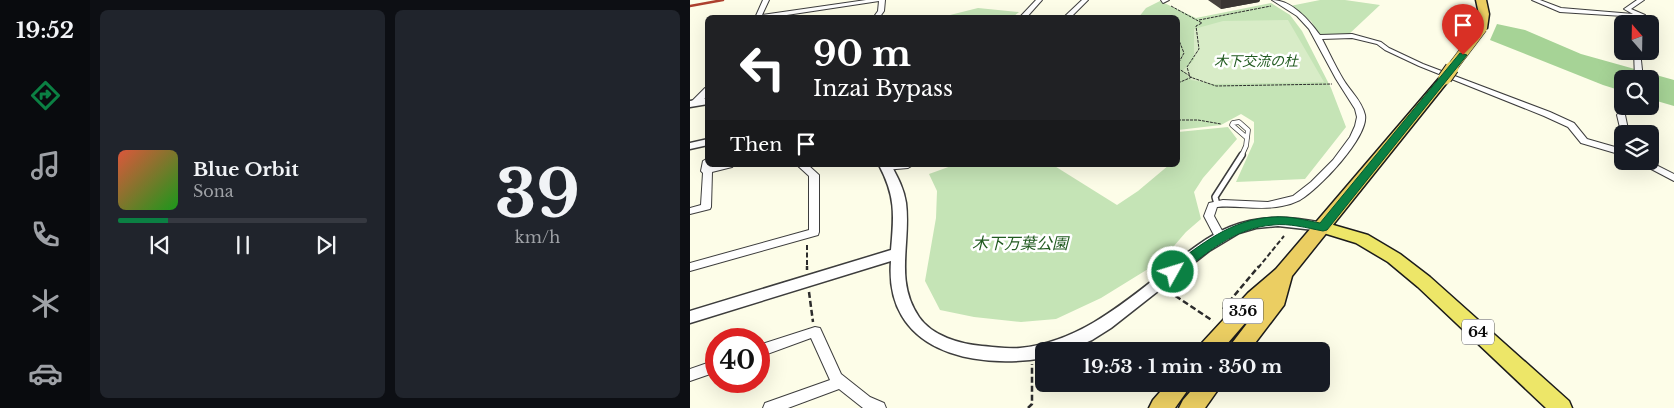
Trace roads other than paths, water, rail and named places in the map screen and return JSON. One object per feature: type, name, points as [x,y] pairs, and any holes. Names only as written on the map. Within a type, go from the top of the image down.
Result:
[{"type":"highway","name":"356","points":[[1216,342],[1255,298],[1283,274],[1445,78],[1482,28],[1484,14],[1481,0]]},
{"type":"highway","name":"356","points":[[1244,342],[1277,300],[1283,274]]},
{"type":"highway","points":[[1161,408],[1174,392]]},
{"type":"highway","points":[[1191,408],[1204,392]]},
{"type":"main road","name":"64","points":[[1323,227],[1362,239],[1394,258],[1424,282],[1561,408]]},
{"type":"street","points":[[759,15],[766,0]]},
{"type":"street","points":[[772,15],[878,0]]},
{"type":"street","points":[[878,15],[881,11],[882,0]]},
{"type":"street","points":[[1025,15],[1039,0]]},
{"type":"street","points":[[1069,15],[1085,0]]},
{"type":"street","points":[[1535,0],[1560,10],[1628,15]]},
{"type":"street","points":[[1640,15],[1627,9],[1641,0]]},
{"type":"street","points":[[1220,236],[1209,216],[1211,209],[1217,204],[1257,206],[1295,199],[1315,184],[1351,143],[1359,128],[1361,116],[1316,37],[1303,18],[1278,2]]},
{"type":"street","points":[[1316,37],[1352,36],[1379,43],[1387,49],[1430,68],[1548,114],[1571,125],[1584,141],[1614,150]]},
{"type":"street","points":[[693,103],[705,93]]},
{"type":"street","points":[[690,146],[705,143]]},
{"type":"street","points":[[690,211],[706,207],[707,167]]},
{"type":"street","points":[[690,268],[814,232],[814,175],[804,167]]},
{"type":"street","points":[[886,167],[899,203],[898,296],[906,312],[916,325],[930,336],[962,350],[982,353],[1021,355],[1048,349],[1096,331],[1113,321],[1220,236],[1247,225],[1272,221],[1296,222],[1323,227]]},
{"type":"street","points":[[1658,170],[1674,178]]},
{"type":"street","points":[[690,317],[899,253]]},
{"type":"street","points":[[770,347],[815,332],[836,378],[865,402],[879,408]]},
{"type":"street","points":[[690,375],[705,370]]},
{"type":"street","points":[[770,408],[841,382]]},
{"type":"lane","points":[[1217,204],[1215,197],[1239,160],[1247,138]]},
{"type":"railway","points":[[690,6],[723,0]]},
{"type":"park label","name":"木下交流の杜","points":[[1256,61]]},
{"type":"park label","name":"木下万葉公園","points":[[1020,243]]}]
